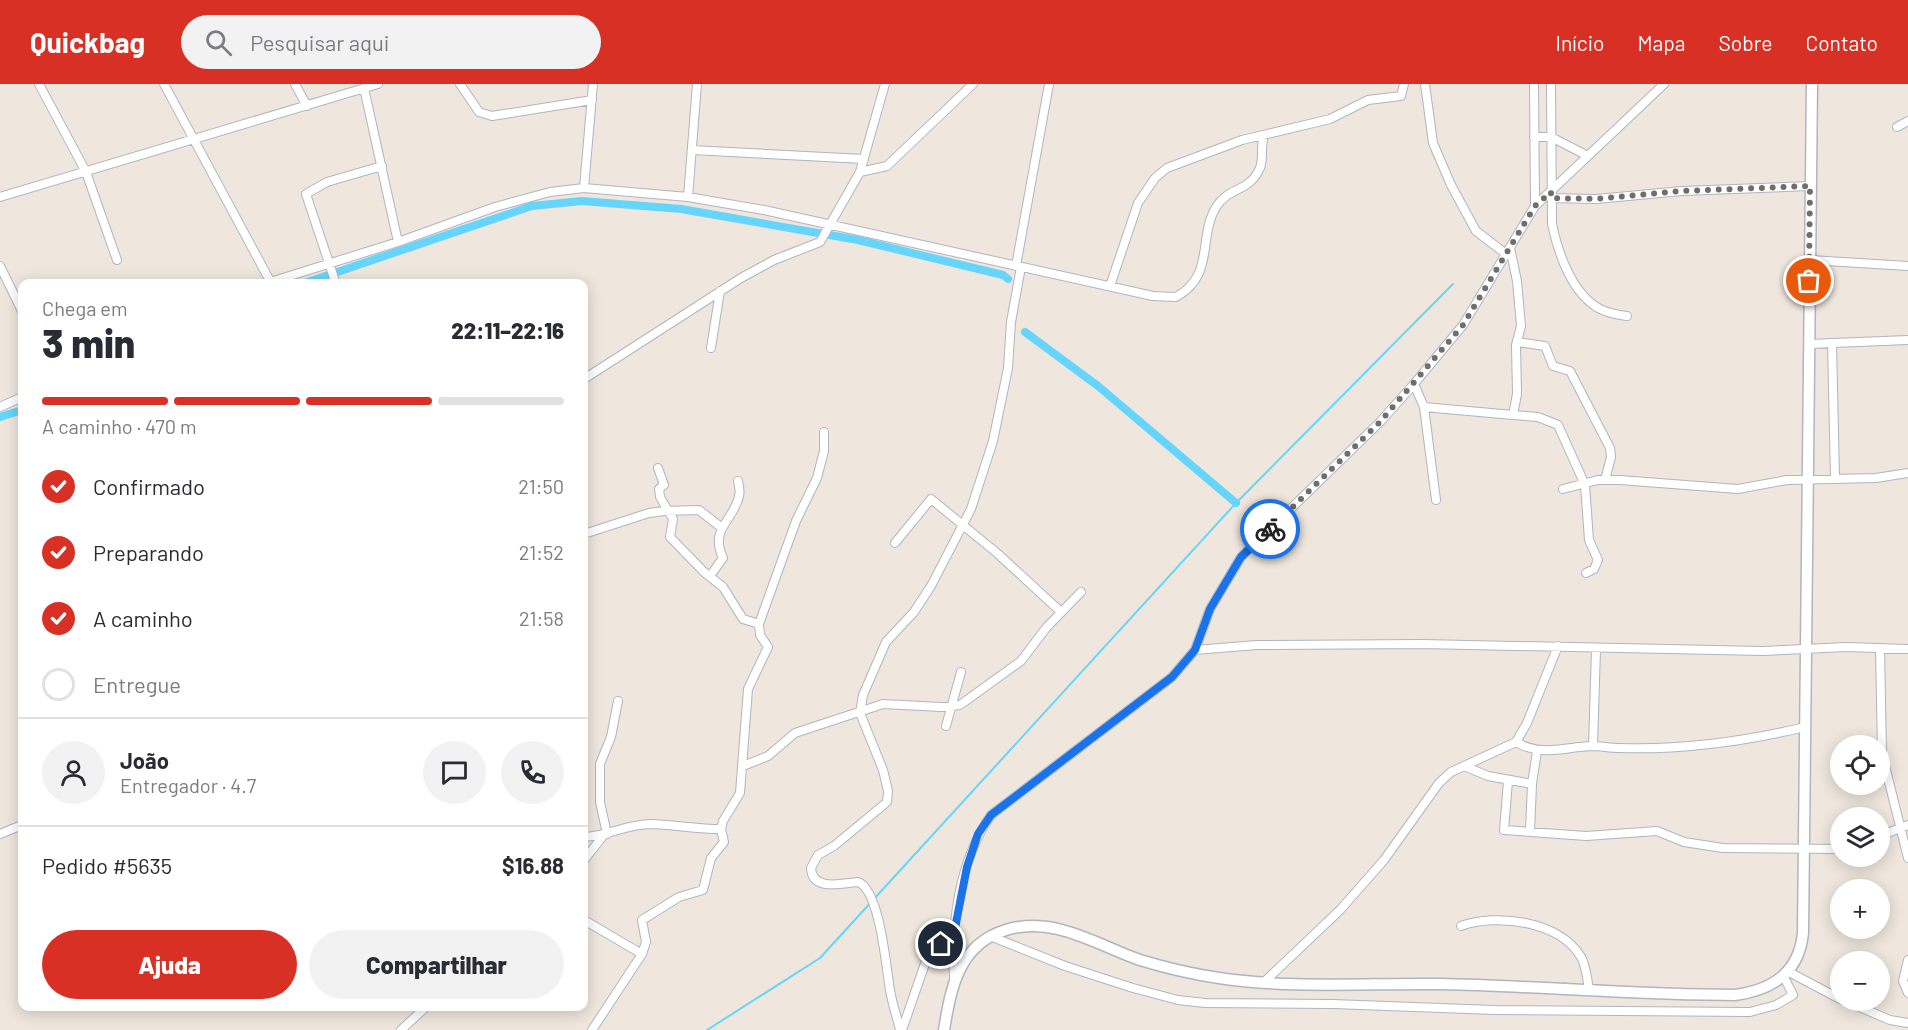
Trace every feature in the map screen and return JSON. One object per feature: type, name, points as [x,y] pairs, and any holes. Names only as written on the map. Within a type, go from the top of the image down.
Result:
[{"type":"main road","points":[[944,1030],[954,978],[970,950],[990,936],[1007,929],[1028,926],[1058,928],[1142,960],[1184,972],[1263,983],[1589,989],[1735,995],[1768,987],[1786,975],[1802,945],[1812,84]]},
{"type":"street","points":[[39,84],[86,172],[117,260]]},
{"type":"street","points":[[165,84],[265,279]]},
{"type":"street","points":[[295,84],[307,106]]},
{"type":"street","points":[[0,197],[378,84]]},
{"type":"street","points":[[460,84],[479,112],[492,116],[592,100]]},
{"type":"street","points":[[584,188],[593,84]]},
{"type":"street","points":[[687,197],[697,84]]},
{"type":"street","points":[[588,376],[720,291],[774,260],[820,242],[860,172],[885,84]]},
{"type":"street","points":[[860,172],[887,166],[973,84]]},
{"type":"street","points":[[901,1030],[890,990],[879,928],[868,889],[858,882],[823,885],[811,874],[818,855],[841,840],[886,802],[888,791],[880,761],[860,713],[862,695],[886,642],[914,612],[964,526],[983,473],[998,421],[1008,368],[1018,266],[1049,84]]},
{"type":"street","points":[[1110,286],[1138,203],[1155,178],[1184,161],[1242,140],[1330,119],[1368,99],[1401,96],[1404,84]]},
{"type":"street","points":[[1425,84],[1433,143],[1451,185],[1476,231],[1508,251],[1520,308],[1521,326],[1517,342],[1517,393],[1513,415]]},
{"type":"street","points":[[1534,84],[1535,206]]},
{"type":"street","points":[[1551,84],[1551,195],[1552,224],[1556,243],[1574,280],[1598,308],[1627,316]]},
{"type":"street","points":[[954,978],[954,933],[967,867],[978,834],[991,815],[1172,677],[1195,650],[1210,609],[1241,557],[1380,422],[1414,384],[1463,325],[1535,206],[1551,195],[1588,156],[1664,84]]},
{"type":"street","points":[[364,88],[398,242]]},
{"type":"street","points":[[1897,127],[1908,121]]},
{"type":"street","points":[[277,279],[398,242],[495,207],[550,192],[584,188],[687,197],[831,223],[1166,298],[1185,293],[1199,274],[1217,206],[1230,193],[1247,187],[1261,166],[1264,136]]},
{"type":"street","points":[[1534,137],[1551,136],[1588,156]]},
{"type":"street","points":[[692,150],[864,159]]},
{"type":"street","points":[[334,279],[306,194],[327,182],[382,166]]},
{"type":"street","points":[[1551,195],[1596,199],[1682,191],[1810,186]]},
{"type":"street","points":[[1810,260],[1908,267]]},
{"type":"street","points":[[0,269],[18,303]]},
{"type":"street","points":[[711,348],[720,291]]},
{"type":"street","points":[[1809,344],[1908,340]]},
{"type":"street","points":[[1517,342],[1545,346],[1553,366],[1570,371],[1610,448],[1611,457],[1605,480]]},
{"type":"street","points":[[1832,343],[1835,478]]},
{"type":"street","points":[[1414,384],[1424,407],[1436,500]]},
{"type":"street","points":[[0,407],[18,398]]},
{"type":"street","points":[[1424,407],[1538,417],[1558,425],[1585,485],[1589,540],[1598,560],[1594,568],[1586,573]]},
{"type":"street","points":[[591,1030],[642,954],[646,942],[642,920],[679,897],[702,890],[711,858],[724,842],[721,829],[731,806],[740,793],[748,689],[768,648],[760,636],[759,624],[796,521],[817,478],[824,451],[824,432]]},
{"type":"street","points":[[658,468],[663,485],[659,489],[660,497],[673,519],[670,537],[723,587],[743,619],[759,624]]},
{"type":"street","points":[[1563,489],[1605,480],[1695,484],[1729,489],[1809,478],[1876,478],[1908,473]]},
{"type":"street","points":[[710,576],[723,558],[718,547],[722,528],[739,496],[738,481]]},
{"type":"street","points":[[895,543],[931,499],[1061,612]]},
{"type":"street","points":[[588,533],[649,513],[670,511],[699,510],[722,528]]},
{"type":"street","points":[[743,766],[768,756],[795,733],[813,725],[860,713],[883,704],[951,707],[969,699],[1013,668],[1081,592]]},
{"type":"street","points":[[1195,650],[1257,645],[1558,646],[1596,649],[1762,651],[1908,649]]},
{"type":"street","points":[[1263,983],[1340,910],[1384,860],[1440,783],[1451,772],[1516,742],[1527,723],[1558,646]]},
{"type":"street","points":[[1880,648],[1882,754],[1908,858]]},
{"type":"street","points":[[1593,746],[1596,649]]},
{"type":"street","points":[[946,726],[960,672]]},
{"type":"street","points":[[588,855],[605,835],[600,802],[600,765],[614,727],[618,701]]},
{"type":"street","points":[[1516,742],[1537,751],[1593,746],[1664,747],[1756,737],[1805,727]]},
{"type":"street","points":[[1530,831],[1532,784],[1537,751]]},
{"type":"street","points":[[1464,766],[1488,777],[1532,784]]},
{"type":"street","points":[[1508,781],[1504,830],[1586,836],[1658,831],[1684,842],[1703,846],[1830,849]]},
{"type":"street","points":[[588,837],[605,835],[621,827],[652,824],[721,829]]},
{"type":"street","points":[[1890,832],[1908,825]]},
{"type":"street","points":[[0,834],[18,827]]},
{"type":"street","points":[[1461,926],[1478,920],[1510,920],[1553,932],[1581,957],[1589,989]]},
{"type":"street","points":[[588,922],[642,954]]},
{"type":"street","points":[[901,1030],[928,954],[954,933]]},
{"type":"street","points":[[990,936],[1065,966],[1133,988],[1205,1003],[1333,1004],[1494,1010],[1750,1012],[1776,1005],[1793,995],[1786,975]]},
{"type":"street","points":[[1908,960],[1904,989],[1908,993]]},
{"type":"street","points":[[1786,975],[1830,995]]},
{"type":"street","points":[[401,1030],[422,1011]]},
{"type":"street","points":[[1870,1011],[1905,1025]]},
{"type":"waterway","points":[[317,279],[532,206],[582,201],[681,209],[858,240],[1003,275],[1008,279]]},
{"type":"waterway","points":[[707,1030],[820,958],[1236,503],[1453,284]]},
{"type":"waterway","points":[[1025,332],[1098,386],[1236,503]]},
{"type":"waterway","points":[[0,417],[18,411]]},
{"type":"way so far","points":[[1270,529],[1380,422],[1414,384],[1463,325],[1535,206],[1551,192],[1551,198],[1596,199],[1682,191],[1759,190],[1810,186],[1809,281]]},
{"type":"route","points":[[941,944],[954,933],[967,867],[978,834],[991,815],[1172,677],[1195,650],[1210,609],[1241,557],[1270,529]]}]
